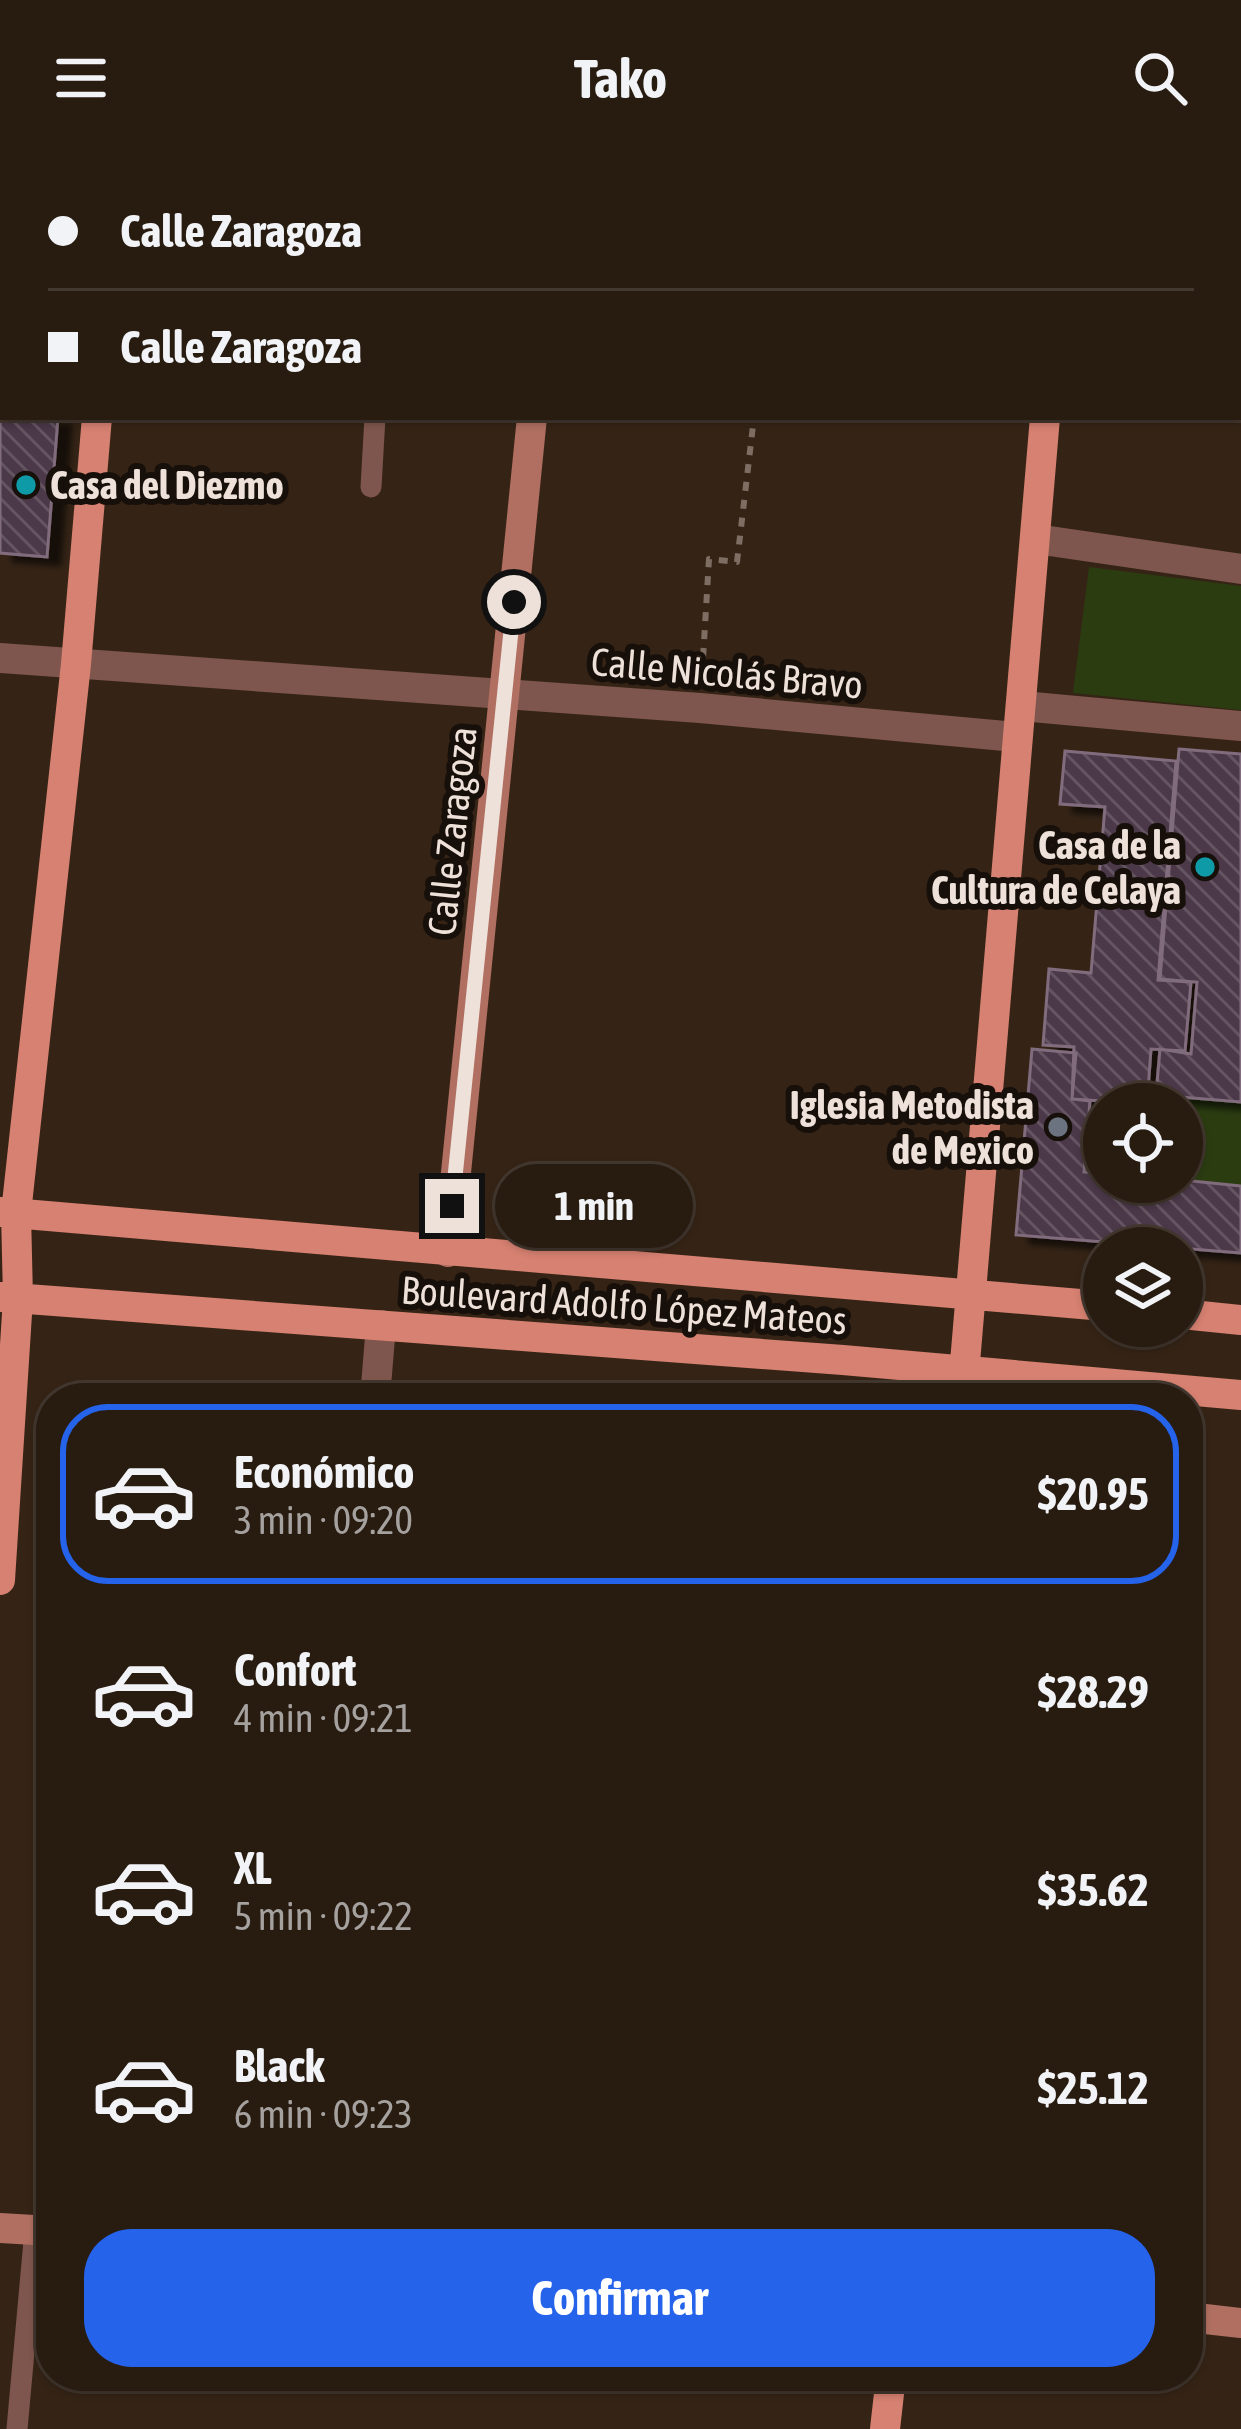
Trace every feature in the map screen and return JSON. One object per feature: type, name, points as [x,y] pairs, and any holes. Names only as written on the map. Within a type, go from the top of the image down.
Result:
[{"type":"main road","points":[[0,1580],[8,1212],[76,664],[97,420]]},
{"type":"main road","points":[[963,1383],[1045,420]]},
{"type":"main road","name":"Boulevard Adolfo López Mateos","points":[[8,1212],[1083,1304]]},
{"type":"main road","name":"Boulevard Adolfo López Mateos","points":[[9,1298],[381,1325],[944,1383]]},
{"type":"main road","points":[[1203,1316],[1241,1320]]},
{"type":"main road","name":"Boulevard Adolfo López Mateos","points":[[1203,1394],[1241,1395]]},
{"type":"main road","points":[[885,2429],[889,2391]]},
{"type":"street","name":"Calle Zaragoza","points":[[448,1252],[532,420]]},
{"type":"street","points":[[1036,539],[1241,569]]},
{"type":"street","name":"Calle Nicolás Bravo","points":[[0,658],[700,708],[1016,737]]},
{"type":"street","points":[[1022,706],[1241,725]]},
{"type":"street","points":[[376,1383],[381,1325]]},
{"type":"street","points":[[0,2228],[36,2230]]},
{"type":"street","points":[[1203,2319],[1241,2324]]},
{"type":"lane","points":[[371,487],[375,420]]},
{"type":"lane","points":[[17,2429],[36,2284]]},
{"type":"path","points":[[700,708],[710,559],[737,562],[754,420]]},
{"type":"green space","points":[[1089,567],[1241,586],[1241,710],[1073,693]]},
{"type":"green space","points":[[1203,1099],[1241,1102],[1241,1186],[1203,1182]]},
{"type":"building","name":"Casa del Diezmo","points":[[0,420],[58,420],[47,557],[0,553]]},
{"type":"building","name":"Casa de la Cultura de Celaya","points":[[1179,749],[1241,754],[1241,1102],[1203,1099],[1203,1083],[1157,1083],[1160,1049],[1191,1054],[1197,982],[1160,979]]},
{"type":"building","points":[[1065,751],[1176,761],[1158,980],[1191,982],[1185,1051],[1151,1049],[1149,1083],[1083,1083],[1083,1100],[1072,1099],[1074,1047],[1043,1045],[1049,969],[1091,973],[1105,807],[1060,804]]},
{"type":"building","points":[[1032,1049],[1076,1053],[1072,1099],[1083,1100],[1083,1203],[1203,1203],[1203,1182],[1241,1186],[1241,1253],[1203,1250],[1203,1227],[1083,1227],[1083,1240],[1016,1235]]},
{"type":"place","name":"Casa del Diezmo","points":[[26,485]]},
{"type":"place","name":"Casa de la Cultura de Celaya","points":[[1205,867]]},
{"type":"place","name":"Iglesia Metodista de Mexico","points":[[1058,1127]]},
{"type":"route","points":[[452,1206],[514,602]]}]
